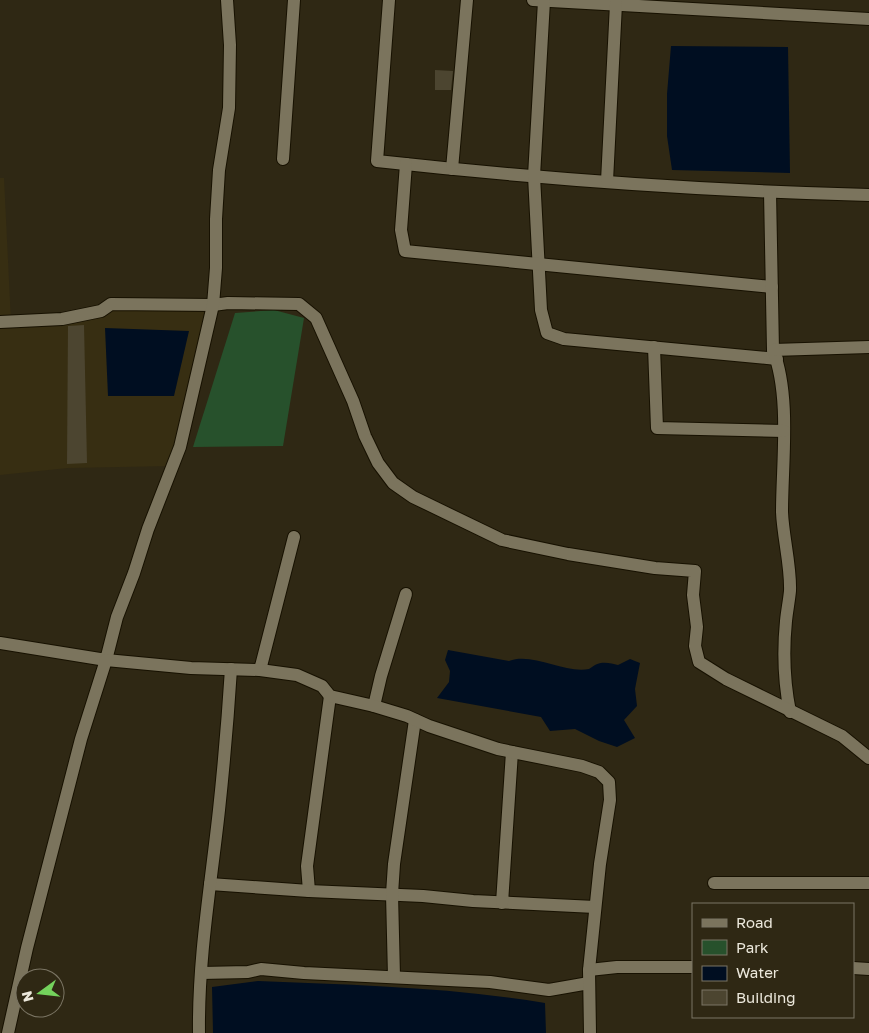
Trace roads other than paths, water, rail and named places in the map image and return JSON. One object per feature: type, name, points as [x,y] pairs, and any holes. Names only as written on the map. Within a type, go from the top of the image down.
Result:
[{"type":"street","points":[[8,1033],[26,948],[81,739],[106,660],[117,617],[134,573],[148,528],[180,447],[213,305],[219,170],[229,108],[230,45],[228,0]]},
{"type":"street","points":[[283,159],[294,0]]},
{"type":"street","points":[[389,0],[376,160],[452,169],[607,182],[770,192],[869,195]]},
{"type":"street","points":[[452,169],[467,0]]},
{"type":"street","points":[[533,0],[616,4],[668,3],[869,19]]},
{"type":"street","points":[[544,0],[534,176],[541,310],[547,334],[564,339],[654,348],[775,354],[869,347]]},
{"type":"street","points":[[607,182],[616,4]]},
{"type":"street","points":[[406,164],[401,230],[405,251],[772,287]]},
{"type":"street","points":[[770,192],[775,354],[781,385],[784,432],[782,512],[790,590],[786,622],[785,656],[786,691],[790,712]]},
{"type":"street","points":[[0,322],[62,319],[101,311],[111,304],[299,304],[316,318],[353,401],[365,436],[378,463],[393,483],[413,497],[502,540],[568,554],[655,568],[695,571],[693,595],[697,627],[695,646],[699,662],[726,679],[842,736],[869,758]]},
{"type":"street","points":[[654,348],[657,428],[784,432]]},
{"type":"street","points":[[260,670],[294,537]]},
{"type":"street","points":[[374,706],[381,676],[406,594]]},
{"type":"street","points":[[0,643],[106,660],[231,670],[260,670],[297,675],[322,686],[330,696],[374,706],[512,752],[582,766],[599,772],[609,782],[610,800],[600,864],[589,970],[590,1033]]},
{"type":"street","points":[[199,1033],[198,999],[219,810],[231,670]]},
{"type":"street","points":[[308,891],[307,866],[330,696]]},
{"type":"street","points":[[394,977],[392,894],[394,864],[415,720]]},
{"type":"street","points":[[502,902],[512,752]]},
{"type":"street","points":[[714,884],[869,883]]},
{"type":"street","points":[[210,884],[595,908]]},
{"type":"street","points":[[589,970],[617,967],[692,967]]},
{"type":"street","points":[[854,968],[869,968]]},
{"type":"street","points":[[201,974],[240,973],[261,969],[490,982],[549,990],[589,983]]},
{"type":"water","points":[[671,46],[788,47],[790,173],[672,170],[667,136],[667,94]]},
{"type":"water","points":[[105,328],[189,331],[174,396],[108,396]]},
{"type":"water","points":[[448,650],[509,661],[528,659],[580,670],[589,669],[601,663],[618,665],[630,659],[640,663],[635,689],[637,706],[624,720],[635,738],[617,747],[599,741],[575,729],[550,731],[541,717],[437,698],[449,682],[450,671],[445,660]]},
{"type":"water","points":[[258,981],[437,990],[545,1003],[546,1033],[213,1033],[212,987]]}]
